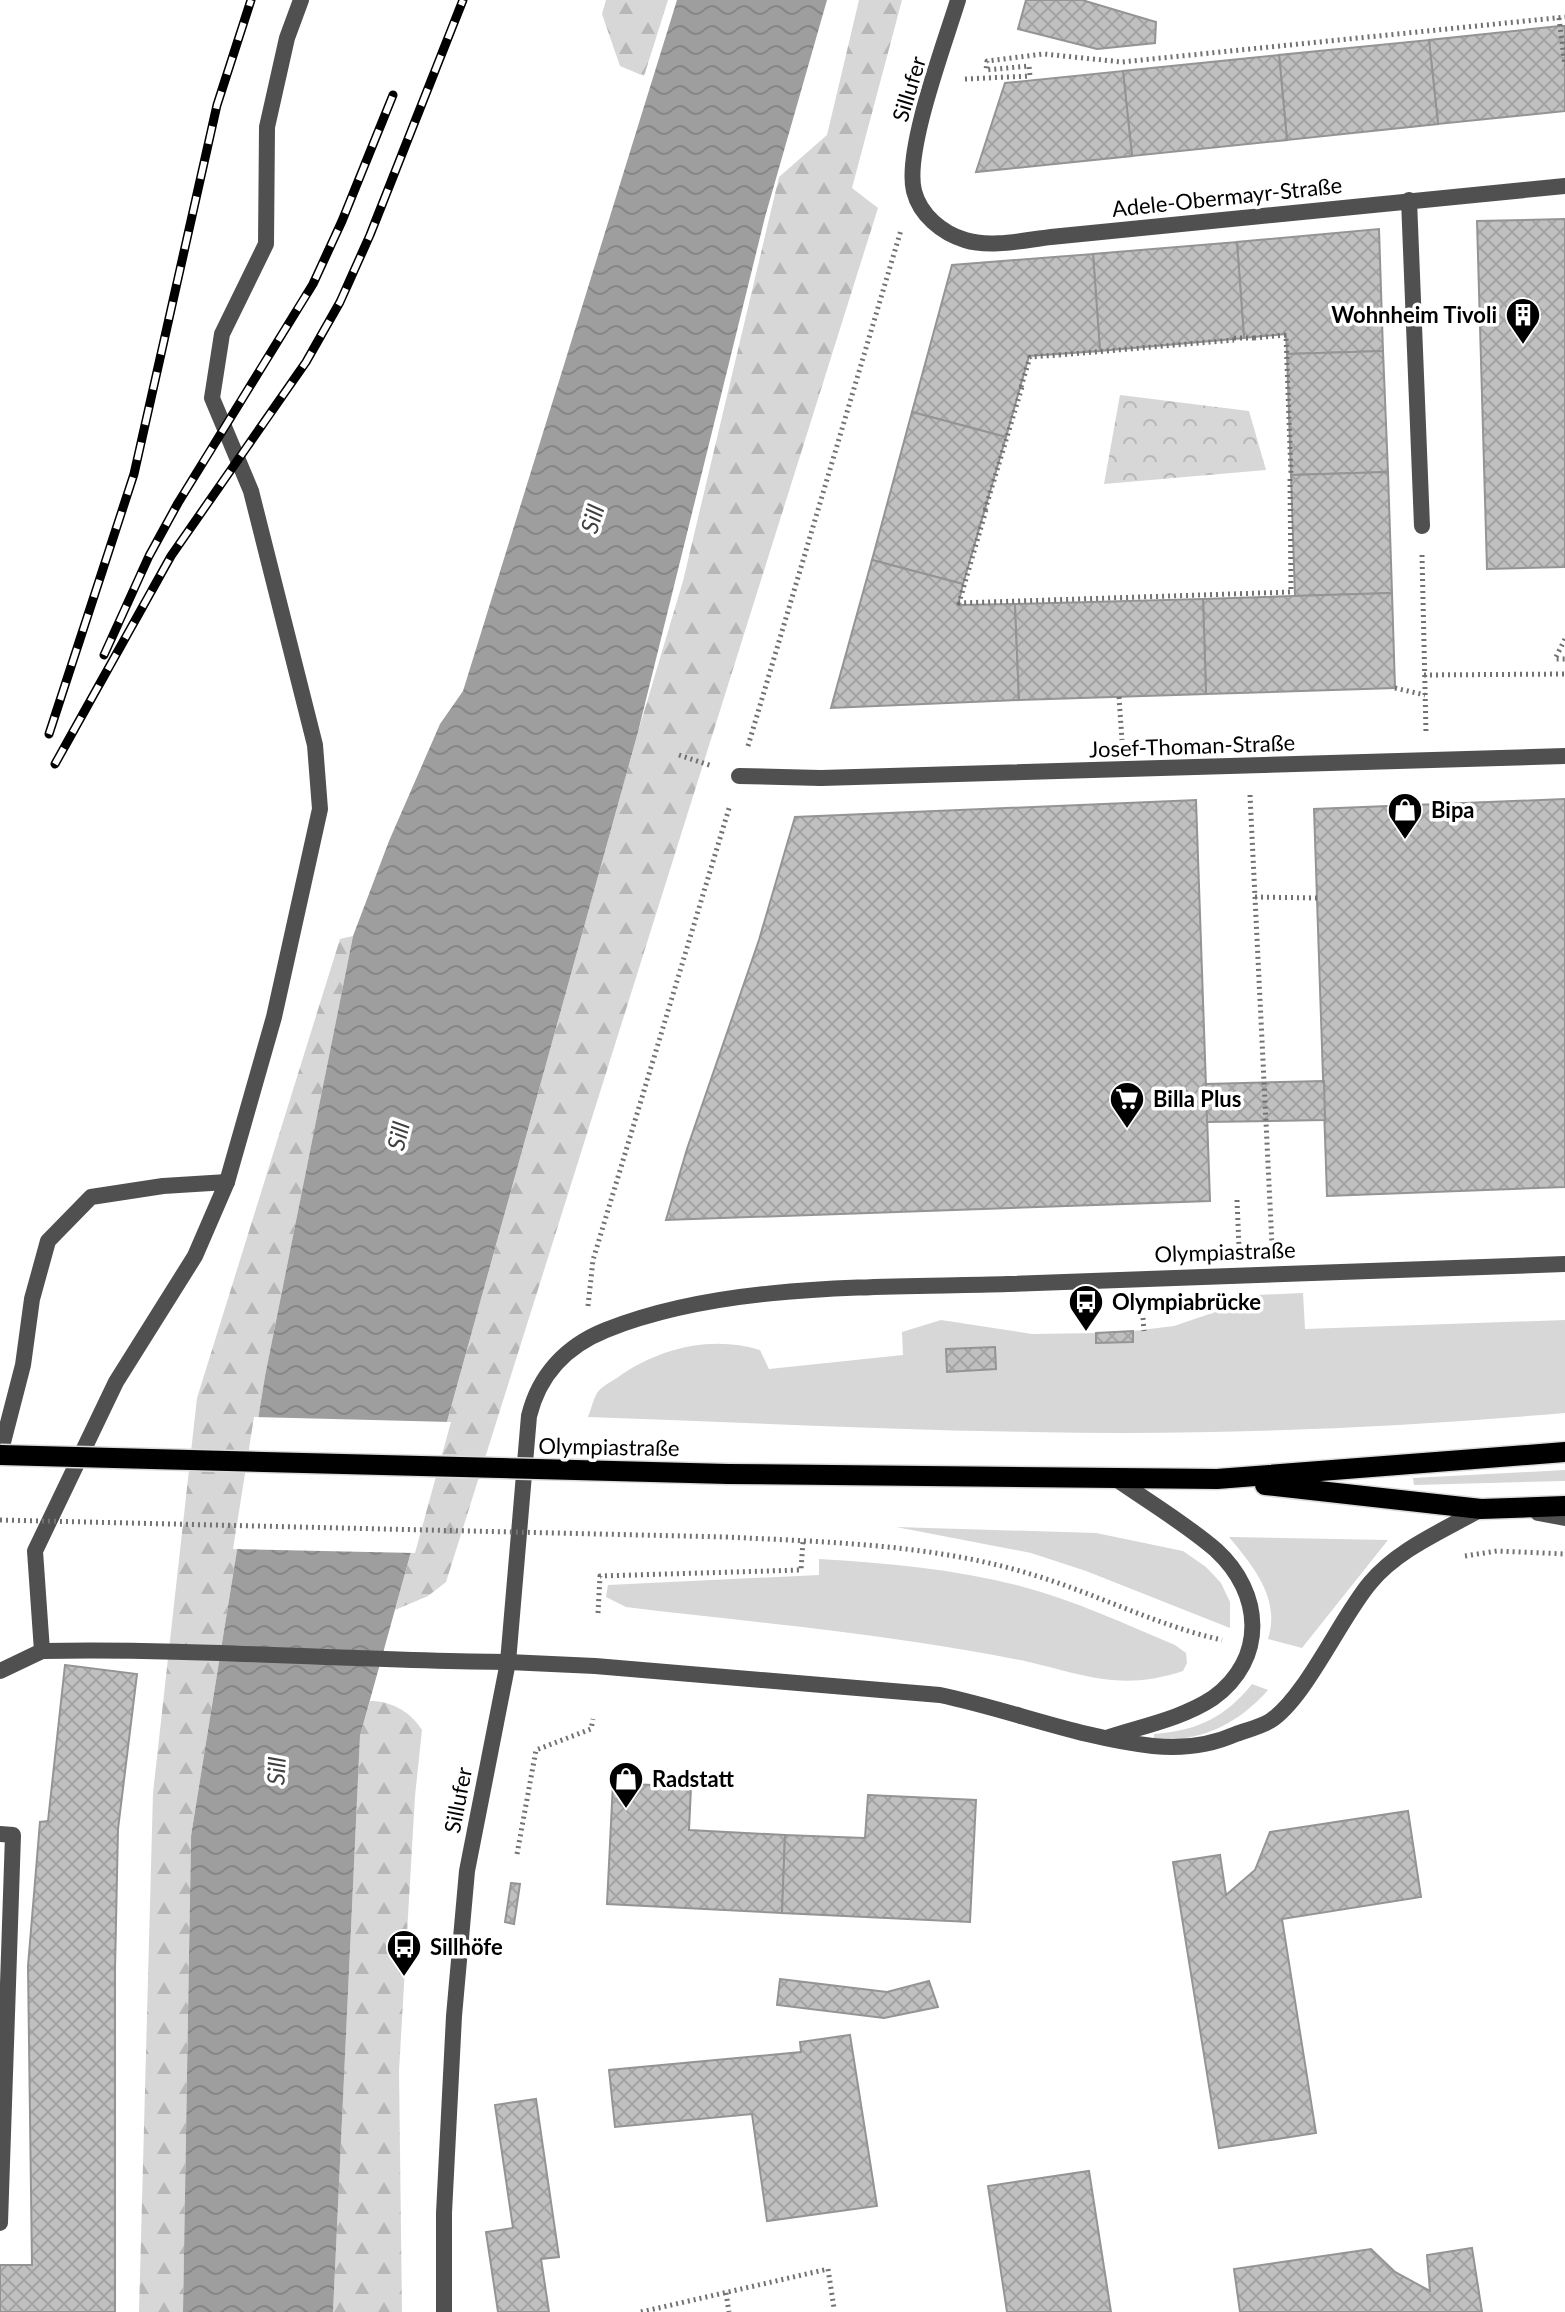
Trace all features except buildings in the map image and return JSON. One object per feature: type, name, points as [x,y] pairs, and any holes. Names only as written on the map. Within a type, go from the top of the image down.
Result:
[{"type":"main road","name":"Olympiastraße","points":[[0,1454],[728,1474],[1217,1479],[1565,1452]]},
{"type":"main road","name":"Olympiastraße","points":[[1217,1479],[1481,1509],[1565,1506]]},
{"type":"street","points":[[42,1651],[35,1551],[116,1382],[195,1256],[227,1182],[274,1017],[320,809],[315,745],[251,491],[212,398],[222,334],[266,244],[267,127],[287,38],[301,0]]},
{"type":"street","name":"Sillufer","points":[[914,193],[912,169],[916,141],[958,0]]},
{"type":"street","name":"Adele-Obermayr-Straße","points":[[914,193],[928,217],[943,231],[968,241],[998,242],[1565,186]]},
{"type":"street","points":[[1409,200],[1422,526]]},
{"type":"street","name":"Josef-Thoman-Straße","points":[[739,776],[821,778],[1565,756]]},
{"type":"street","points":[[0,1454],[23,1365],[32,1299],[48,1241],[91,1197],[163,1186],[227,1182]]},
{"type":"street","name":"Olympiastraße","points":[[603,1331],[669,1310],[776,1294],[1565,1264]]},
{"type":"street","name":"Sillufer","points":[[444,2312],[444,2213],[454,2016],[467,1871],[508,1662],[529,1416],[534,1396],[552,1366],[603,1331]]},
{"type":"street","points":[[1104,1738],[1185,1712],[1210,1700],[1228,1685],[1241,1668],[1250,1647],[1254,1623],[1249,1596],[1234,1570],[1216,1550],[1116,1479]]},
{"type":"street","points":[[1505,1508],[1565,1518]]},
{"type":"street","points":[[0,1671],[42,1651],[143,1649],[595,1666],[940,1695],[1104,1738],[1191,1748],[1225,1739],[1271,1720],[1294,1697],[1369,1583],[1395,1558],[1481,1509]]},
{"type":"street","points":[[0,1834],[13,1835],[0,2223]]},
{"type":"path","points":[[936,76],[976,80],[1030,76],[1029,66],[986,70],[987,61],[1044,54],[1122,62],[1562,18],[1565,66]]},
{"type":"path","points":[[1286,335],[1293,594],[1110,600],[959,603],[1030,357],[1286,335]]},
{"type":"path","points":[[1422,526],[1428,762]]},
{"type":"path","points":[[1565,639],[1555,659],[1565,659]]},
{"type":"path","points":[[1424,675],[1565,674]]},
{"type":"path","points":[[1395,688],[1425,695]]},
{"type":"path","points":[[1119,697],[1124,769]]},
{"type":"path","points":[[1249,766],[1273,1274]]},
{"type":"path","points":[[1255,897],[1317,898]]},
{"type":"path","points":[[1237,1200],[1240,1253]]},
{"type":"path","points":[[1143,1318],[1144,1331]]},
{"type":"path","points":[[0,1520],[726,1537],[909,1549],[999,1566],[1086,1592],[1190,1633],[1226,1641]]},
{"type":"path","points":[[598,1613],[600,1576],[801,1570],[803,1541]]},
{"type":"path","points":[[1455,1558],[1497,1551],[1565,1554]]},
{"type":"path","points":[[517,1854],[536,1750],[591,1729],[593,1719]]},
{"type":"path","points":[[641,2312],[828,2269],[834,2308]]},
{"type":"path","points":[[726,2293],[729,2312]]},
{"type":"green space","points":[[606,0],[668,0],[644,76],[620,66],[602,14]]},
{"type":"green space","points":[[859,0],[902,0],[852,188],[878,208],[446,1582],[428,1596],[395,1610],[638,732],[683,581],[779,177],[827,135]]},
{"type":"green space","points":[[1120,395],[1249,411],[1266,470],[1104,484]]},
{"type":"green space","points":[[353,936],[265,1376],[191,1836],[183,2312],[139,2312],[153,1793],[197,1398],[340,939]]},
{"type":"green space","points":[[1303,1293],[1305,1329],[1565,1320],[1565,1413],[1365,1427],[1165,1433],[921,1430],[588,1417],[597,1393],[606,1385],[650,1359],[686,1347],[723,1344],[760,1350],[769,1369],[903,1355],[902,1332],[941,1320],[1032,1334],[1096,1333],[1133,1342],[1133,1331],[1174,1326],[1227,1308],[1257,1307],[1256,1295]]},
{"type":"green space","points":[[1565,1470],[1565,1481],[1414,1485],[1413,1478]]},
{"type":"green space","points":[[896,1527],[1096,1533],[1183,1551],[1206,1567],[1221,1583],[1230,1602],[1230,1628],[1086,1571],[1031,1553]]},
{"type":"green space","points":[[1229,1537],[1388,1540],[1302,1648],[1268,1639],[1271,1610],[1268,1597],[1255,1571]]},
{"type":"green space","points":[[819,1559],[920,1568],[1020,1586],[1080,1605],[1175,1645],[1186,1653],[1187,1663],[1183,1671],[1161,1677],[1123,1681],[1105,1679],[1015,1659],[915,1642],[626,1607],[606,1597],[608,1585],[819,1575]]},
{"type":"green space","points":[[1252,1684],[1268,1690],[1231,1721],[1187,1738],[1154,1740],[1154,1734],[1184,1730],[1221,1714]]},
{"type":"green space","points":[[370,1701],[399,1708],[412,1717],[422,1730],[415,1796],[399,2071],[402,2312],[333,2312],[360,1736]]},
{"type":"water","name":"Sill","points":[[677,0],[827,0],[765,217],[638,732],[360,1736],[333,2312],[183,2312],[191,1836],[265,1376],[353,936],[389,841],[440,724],[463,691]]},
{"type":"pier","points":[[254,1417],[451,1422],[415,1553],[233,1549]]},
{"type":"railway","points":[[49,734],[134,474],[217,105],[251,0]]},
{"type":"railway","points":[[55,764],[171,556],[306,362],[340,302],[370,235],[463,0]]},
{"type":"railway","points":[[104,655],[149,556],[178,503],[313,284],[393,95]]},
{"type":"place","name":"Wohnheim Tivoli","points":[[1523,346]]},
{"type":"place","name":"Bipa","points":[[1405,841]]},
{"type":"place","name":"Billa Plus","points":[[1127,1130]]},
{"type":"place","name":"Olympiabrücke","points":[[1086,1333]]},
{"type":"place","name":"Radstatt","points":[[626,1810]]},
{"type":"place","name":"Sillhöfe","points":[[404,1978]]}]
